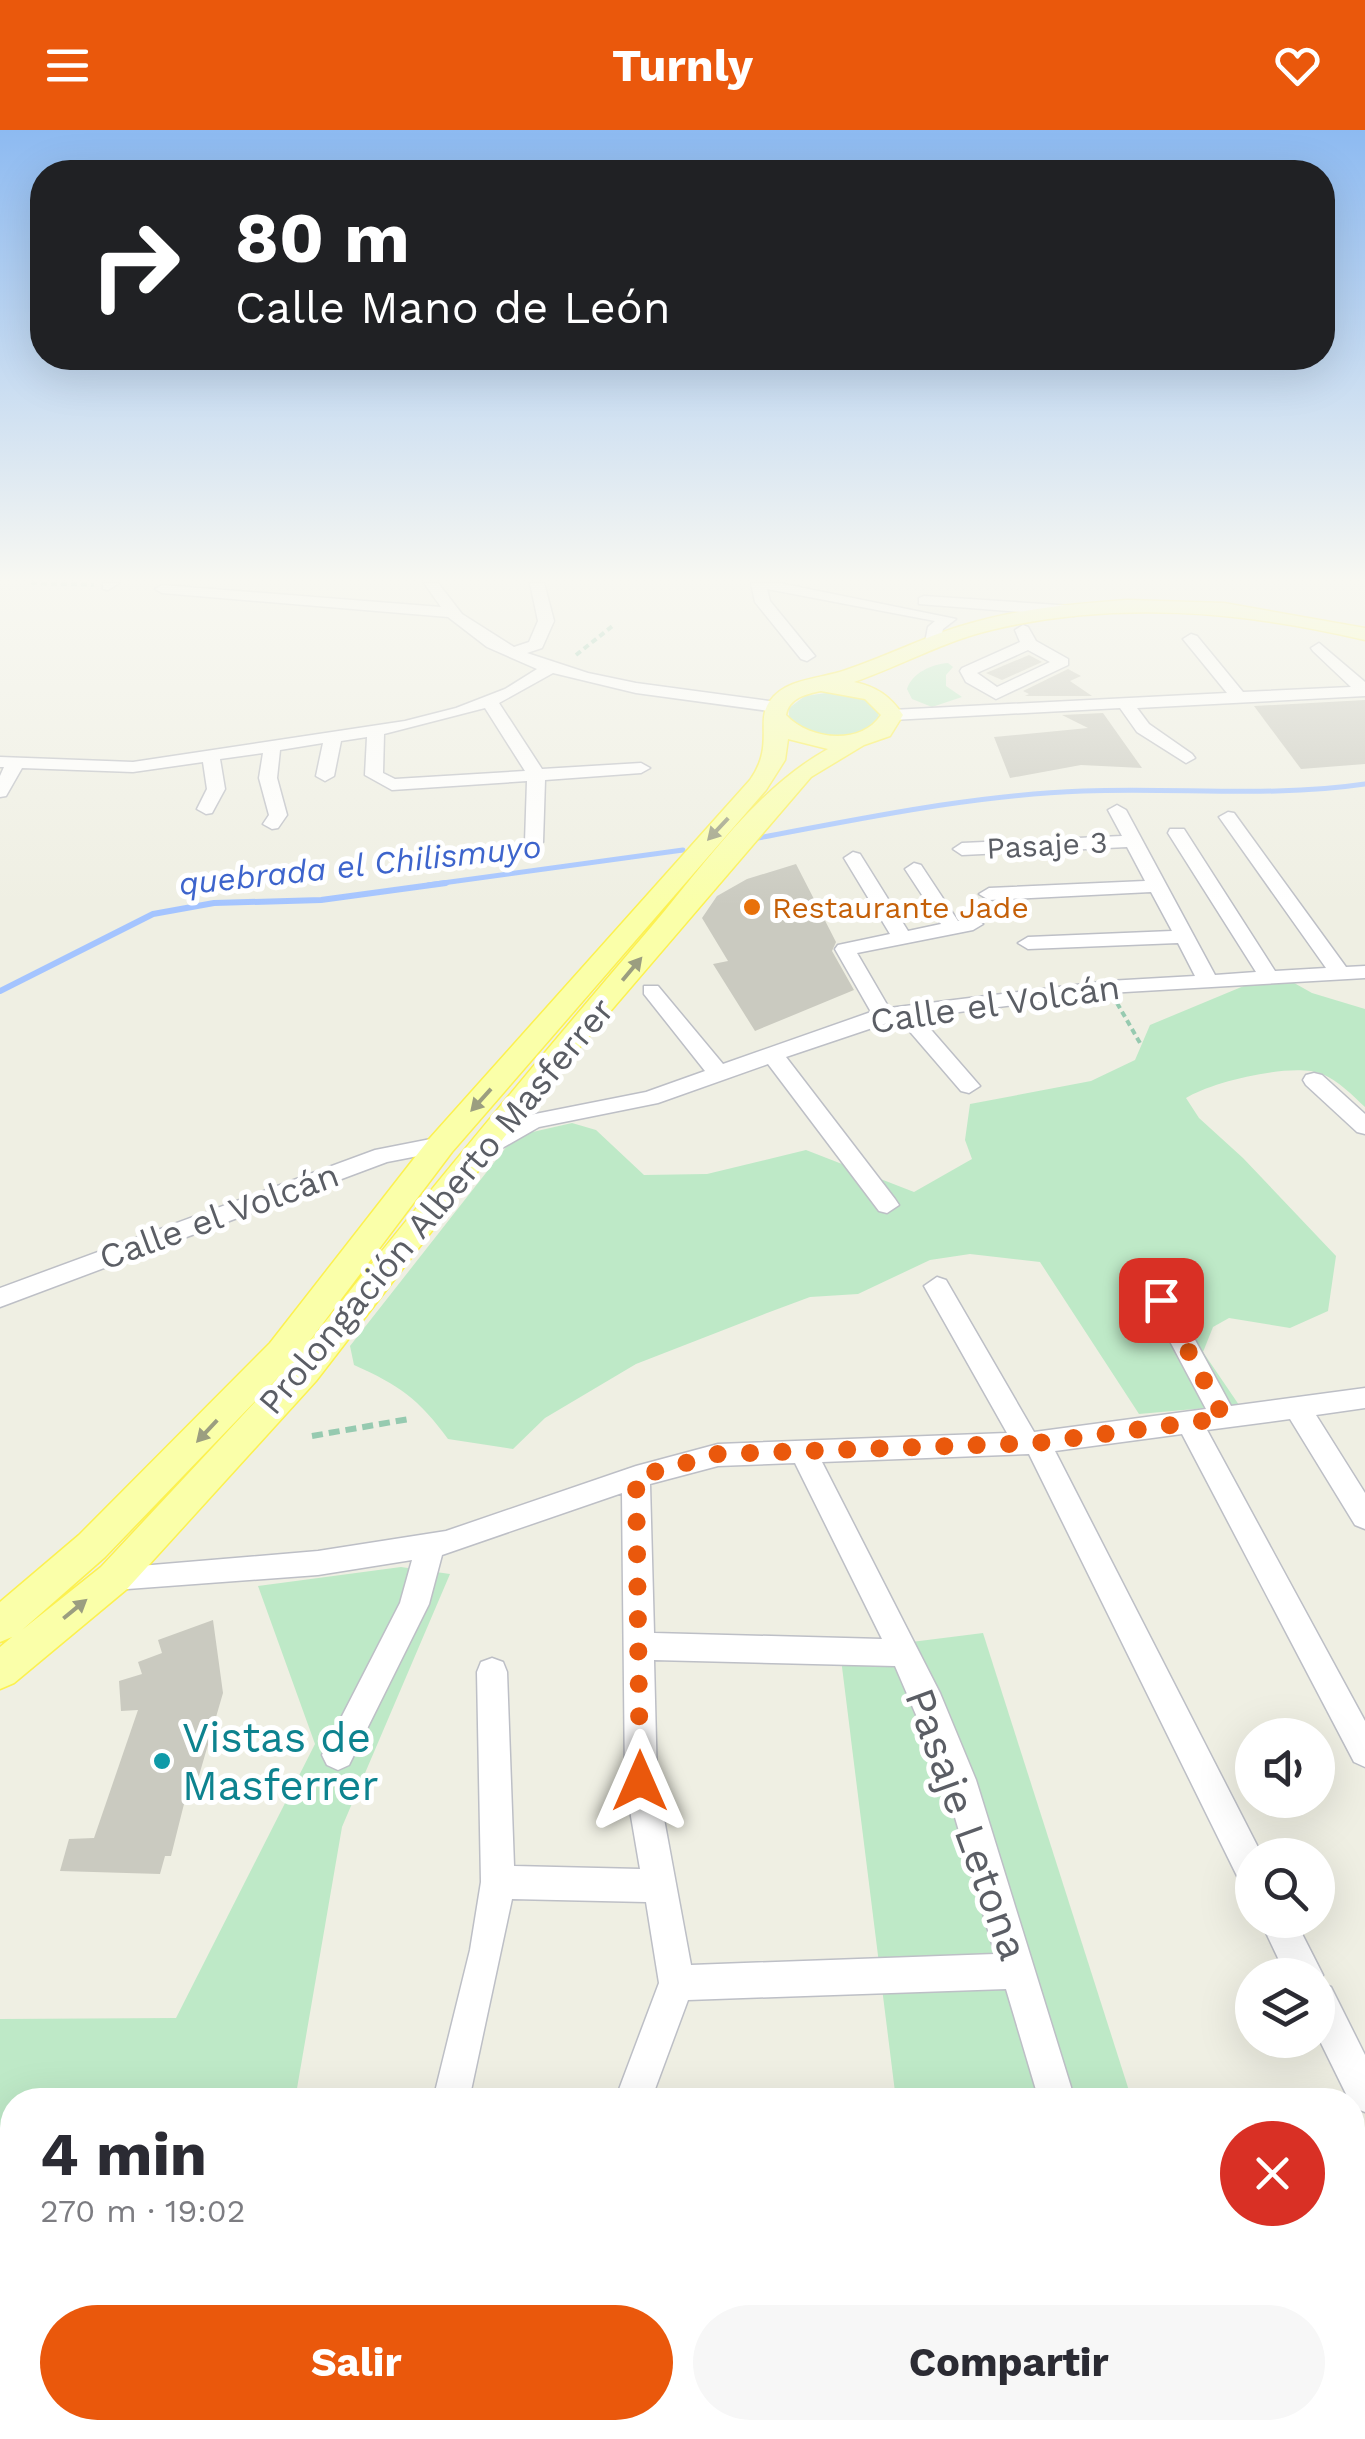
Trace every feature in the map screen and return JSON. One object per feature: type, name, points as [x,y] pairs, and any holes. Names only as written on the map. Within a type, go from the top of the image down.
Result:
[{"type":"main road","points":[[800,691],[776,712],[791,732],[810,739],[865,738]]},
{"type":"main road","points":[[858,691],[889,710],[890,691]]},
{"type":"main road","name":"Prolongación Alberto Masferrer","points":[[0,1671],[114,1578],[304,1372],[471,1158],[775,800],[804,772],[887,726],[889,710]]},
{"type":"main road","name":"Prolongación Alberto Masferrer","points":[[4,1620],[106,1533],[282,1352],[441,1145],[758,786],[777,752],[776,712]]},
{"type":"street","points":[[0,792],[8,762],[120,768],[211,758],[376,731],[489,701],[508,691]]},
{"type":"street","points":[[663,691],[776,712]]},
{"type":"street","points":[[986,691],[997,701]]},
{"type":"street","points":[[997,701],[1015,691]]},
{"type":"street","points":[[1233,691],[1237,696]]},
{"type":"street","points":[[889,710],[997,701],[1125,703],[1365,691]]},
{"type":"street","points":[[489,701],[536,774],[534,842]]},
{"type":"street","points":[[1125,703],[1143,728],[1186,758]]},
{"type":"street","points":[[376,731],[374,775],[384,783],[641,768]]},
{"type":"street","points":[[325,776],[334,736]]},
{"type":"street","points":[[272,746],[268,778],[278,815],[272,824]]},
{"type":"street","points":[[206,809],[216,789],[211,758]]},
{"type":"street","points":[[1117,810],[1210,984]]},
{"type":"street","points":[[1228,818],[1340,973]]},
{"type":"street","points":[[1177,833],[1270,976]]},
{"type":"street","name":"Pasaje 3","points":[[962,849],[1133,841]]},
{"type":"street","points":[[853,858],[902,938]]},
{"type":"street","points":[[914,869],[963,926],[845,949],[894,1014],[970,1086]]},
{"type":"street","points":[[989,894],[1156,886]]},
{"type":"street","points":[[1028,943],[1182,937]]},
{"type":"street","name":"Calle el Volcán","points":[[471,1158],[533,1121],[650,1098],[894,1014],[1108,987],[1365,972]]},
{"type":"street","points":[[652,990],[718,1074]]},
{"type":"street","points":[[774,1057],[887,1205]]},
{"type":"street","points":[[1314,1080],[1365,1127]]},
{"type":"street","name":"Calle el Volcán","points":[[0,1298],[383,1156],[441,1145]]},
{"type":"street","points":[[937,1286],[1032,1443],[1235,1838]]},
{"type":"street","points":[[1161,1300],[1224,1418]]},
{"type":"street","points":[[114,1578],[318,1563],[431,1545],[718,1454],[1032,1443],[1365,1398]]},
{"type":"street","points":[[1298,1409],[1365,1517]]},
{"type":"street","points":[[1190,1423],[1365,1752]]},
{"type":"street","name":"Pasaje Letona","points":[[802,1450],[905,1654],[960,1780],[1054,2088]]},
{"type":"street","points":[[636,1477],[640,1781],[677,1984],[637,2088]]},
{"type":"street","points":[[338,1755],[414,1604],[431,1545]]},
{"type":"street","points":[[641,1646],[905,1654]]},
{"type":"street","points":[[454,2088],[487,1950],[498,1882],[492,1672]]},
{"type":"street","points":[[498,1882],[657,1886]]},
{"type":"street","points":[[677,1984],[1020,1971]]},
{"type":"street","points":[[1335,2034],[1362,2088]]},
{"type":"path","points":[[1108,987],[1140,1043]]},
{"type":"path","points":[[312,1436],[409,1419]]},
{"type":"green space","points":[[908,691],[953,691],[962,697],[932,707],[912,699]]},
{"type":"green space","points":[[833,692],[861,697],[878,710],[879,719],[858,732],[834,736],[809,731],[789,718],[789,708],[805,696]]},
{"type":"green space","points":[[1287,979],[1312,993],[1365,1009],[1365,1107],[1334,1080],[1322,1074],[1292,1070],[1214,1086],[1186,1098],[1199,1118],[1243,1158],[1336,1256],[1328,1311],[1290,1328],[1229,1318],[1213,1327],[1203,1352],[1239,1405],[1139,1414],[1040,1262],[970,1254],[930,1260],[858,1294],[810,1297],[636,1364],[545,1418],[513,1449],[448,1439],[407,1394],[354,1365],[350,1346],[515,1136],[572,1123],[596,1130],[644,1175],[707,1174],[806,1150],[914,1192],[972,1159],[965,1140],[970,1104],[1091,1081],[1135,1060],[1150,1025],[1251,983]]},
{"type":"green space","points":[[401,1567],[450,1574],[342,1827],[297,2088],[0,2088],[0,2019],[176,2018],[315,1744],[258,1586]]},
{"type":"green space","points":[[983,1633],[1128,2088],[895,2088],[840,1651]]},
{"type":"building","points":[[1023,691],[1084,691],[1092,696],[1025,696],[1029,694]]},
{"type":"building","points":[[1365,700],[1365,764],[1301,769],[1254,706]]},
{"type":"building","points":[[1103,713],[1142,768],[1081,765],[1010,778],[994,737],[1088,728],[1062,715]]},
{"type":"building","points":[[796,864],[836,942],[832,951],[854,990],[755,1031],[713,964],[728,961],[702,918],[717,896],[747,879]]},
{"type":"building","name":"Vistas de Masferrer","points":[[213,1620],[223,1693],[198,1779],[190,1780],[171,1856],[165,1856],[160,1874],[60,1871],[69,1839],[94,1838],[138,1710],[121,1711],[119,1681],[142,1674],[138,1662],[162,1653],[158,1640]]},
{"type":"waterway","name":"quebrada el Chilismuyo","points":[[758,838],[919,808],[1042,793],[1259,791],[1365,784]]},
{"type":"waterway","name":"quebrada el Chilismuyo","points":[[428,885],[683,850]]},
{"type":"waterway","name":"quebrada el Chilismuyo","points":[[0,991],[153,914],[214,903],[321,900],[446,883]]},
{"type":"place","name":"Restaurante Jade","points":[[752,907]]},
{"type":"place","name":"Vistas de Masferrer","points":[[162,1761]]},
{"type":"route","points":[[640,1781],[636,1477],[718,1454],[1037,1443],[1224,1418],[1161,1300]]}]
